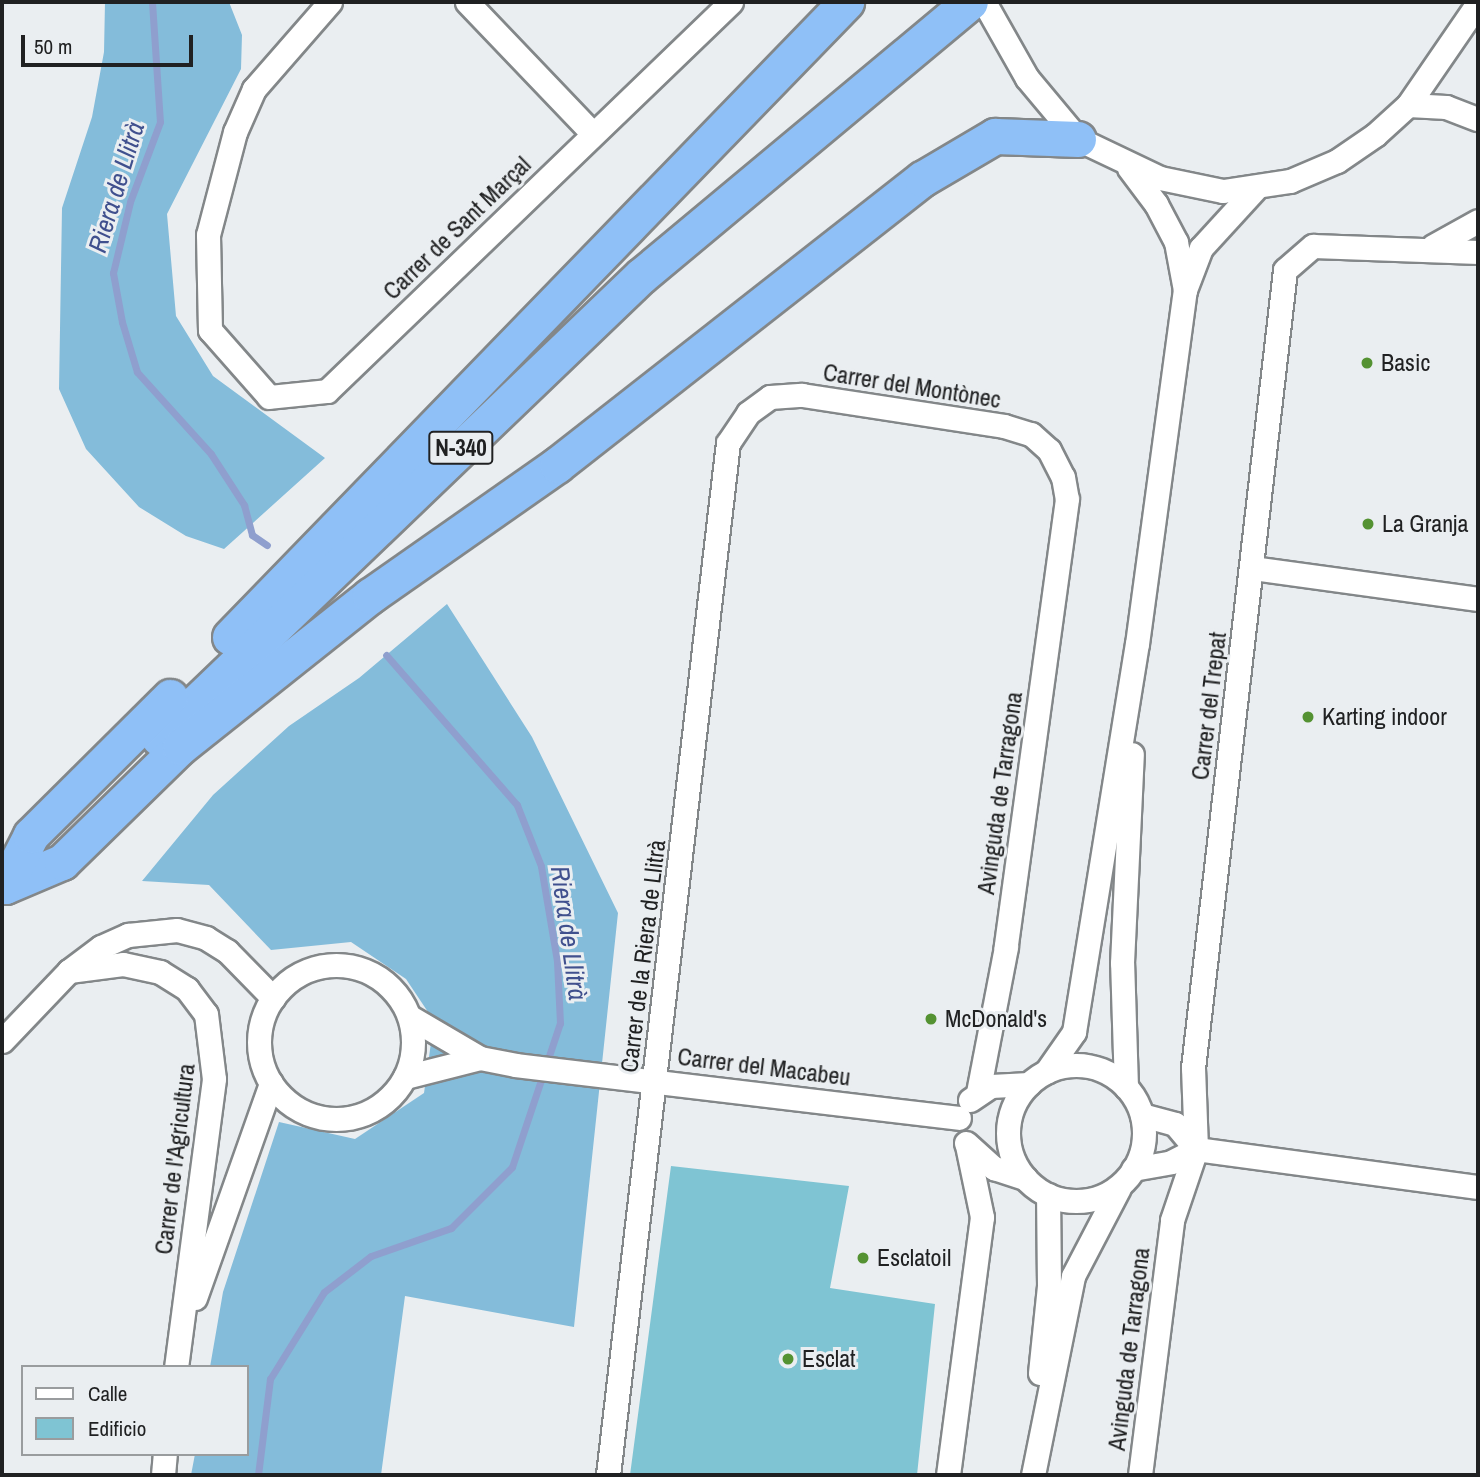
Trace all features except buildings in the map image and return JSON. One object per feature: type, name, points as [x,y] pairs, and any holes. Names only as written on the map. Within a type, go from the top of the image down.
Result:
[{"type":"highway","points":[[3,887],[31,835],[324,544],[846,2]]},
{"type":"highway","name":"N-340","points":[[3,887],[641,276],[970,2]]},
{"type":"highway","points":[[3,887],[62,862],[180,747],[370,596],[556,465],[922,179],[995,136],[1078,139]]},
{"type":"street","name":"Carrer de Sant Marçal","points":[[330,2],[254,89],[235,132],[208,235],[210,330],[269,397],[327,391],[731,2]]},
{"type":"street","points":[[467,2],[592,133]]},
{"type":"street","points":[[984,2],[1027,78],[1078,139],[1128,166],[1194,187],[1255,189],[1337,161],[1408,105],[1478,4]]},
{"type":"street","points":[[1408,105],[1446,107],[1478,119]]},
{"type":"street","points":[[1128,166],[1157,204],[1175,242],[1185,290]]},
{"type":"street","points":[[1025,1178],[1014,1161],[1008,1130],[1016,1101],[1074,1032],[1137,644],[1185,290],[1201,248],[1255,189]]},
{"type":"street","points":[[1424,250],[1459,236],[1478,221]]},
{"type":"street","name":"Carrer del Trepat","points":[[1196,1149],[1193,1068],[1285,270],[1313,246],[1424,250]]},
{"type":"street","points":[[1424,250],[1478,252]]},
{"type":"street","name":"Carrer del Montònec","points":[[729,443],[748,413],[770,397],[802,395],[1004,426],[1031,434],[1049,450],[1067,499]]},
{"type":"street","name":"Carrer de la Riera de Llitrà","points":[[608,1475],[729,443]]},
{"type":"street","name":"Avinguda de Tarragona","points":[[978,1093],[997,1010],[1067,499]]},
{"type":"street","points":[[1252,568],[1478,598]]},
{"type":"street","points":[[1031,1475],[1073,1276],[1085,1243],[1128,1176],[1143,1143],[1142,1115],[1126,1087],[1122,963],[1137,644]]},
{"type":"street","points":[[2,1041],[69,971],[128,935],[177,930],[228,951],[273,998]]},
{"type":"street","name":"Carrer de l'Agricultura","points":[[69,971],[123,964],[160,972],[187,989],[205,1014],[214,1079],[176,1365]]},
{"type":"street","points":[[359,968],[398,995],[410,1017],[414,1037],[405,1077],[378,1107],[340,1119],[301,1111],[271,1083],[259,1040],[273,998],[311,969],[359,968]]},
{"type":"street","name":"Carrer del Macabeu","points":[[410,1017],[480,1058],[515,1065],[959,1118]]},
{"type":"street","name":"Carrer del Macabeu","points":[[405,1077],[480,1058]]},
{"type":"street","points":[[948,1475],[982,1217],[959,1118],[978,1093],[1003,1084],[1088,1066],[1126,1087]]},
{"type":"street","name":"Carrer de l'Agricultura","points":[[180,1340],[271,1083]]},
{"type":"street","points":[[1142,1115],[1175,1124],[1196,1149]]},
{"type":"street","points":[[967,1145],[994,1168],[1025,1178],[1048,1195],[1087,1200],[1128,1176],[1171,1162],[1196,1149],[1478,1187]]},
{"type":"street","name":"Avinguda de Tarragona","points":[[1140,1475],[1172,1220],[1196,1149]]},
{"type":"street","points":[[1031,1475],[1049,1286],[1048,1195]]},
{"type":"street","points":[[163,1475],[165,1456]]},
{"type":"shaded area","points":[[105,2],[229,2],[242,35],[241,69],[167,214],[176,316],[213,376],[325,458],[224,549],[186,536],[139,507],[86,449],[59,389],[62,208],[92,117],[104,52]]},
{"type":"shaded area","points":[[447,604],[532,737],[618,913],[574,1327],[405,1296],[381,1475],[191,1475],[195,1456],[248,1456],[248,1365],[210,1365],[223,1292],[279,1122],[355,1139],[424,1093],[434,1021],[406,979],[351,942],[271,950],[209,885],[142,881],[213,795],[289,726],[359,678]]},
{"type":"waterway","name":"Riera de Llitrà","points":[[152,2],[160,122],[130,202],[113,273],[122,322],[137,372],[211,454],[244,505],[252,535],[267,545]]},
{"type":"waterway","name":"Riera de Llitrà","points":[[258,1475],[270,1379],[324,1292],[371,1256],[451,1228],[512,1167],[560,1023],[557,961],[541,866],[517,805],[386,655]]},
{"type":"place","name":"Basic","points":[[1367,363]]},
{"type":"place","name":"La Granja","points":[[1368,524]]},
{"type":"place","name":"Karting indoor","points":[[1308,717]]},
{"type":"place","name":"McDonald's","points":[[931,1019]]},
{"type":"place","name":"Esclatoil","points":[[863,1258]]},
{"type":"place","name":"Esclat","points":[[788,1359]]}]
